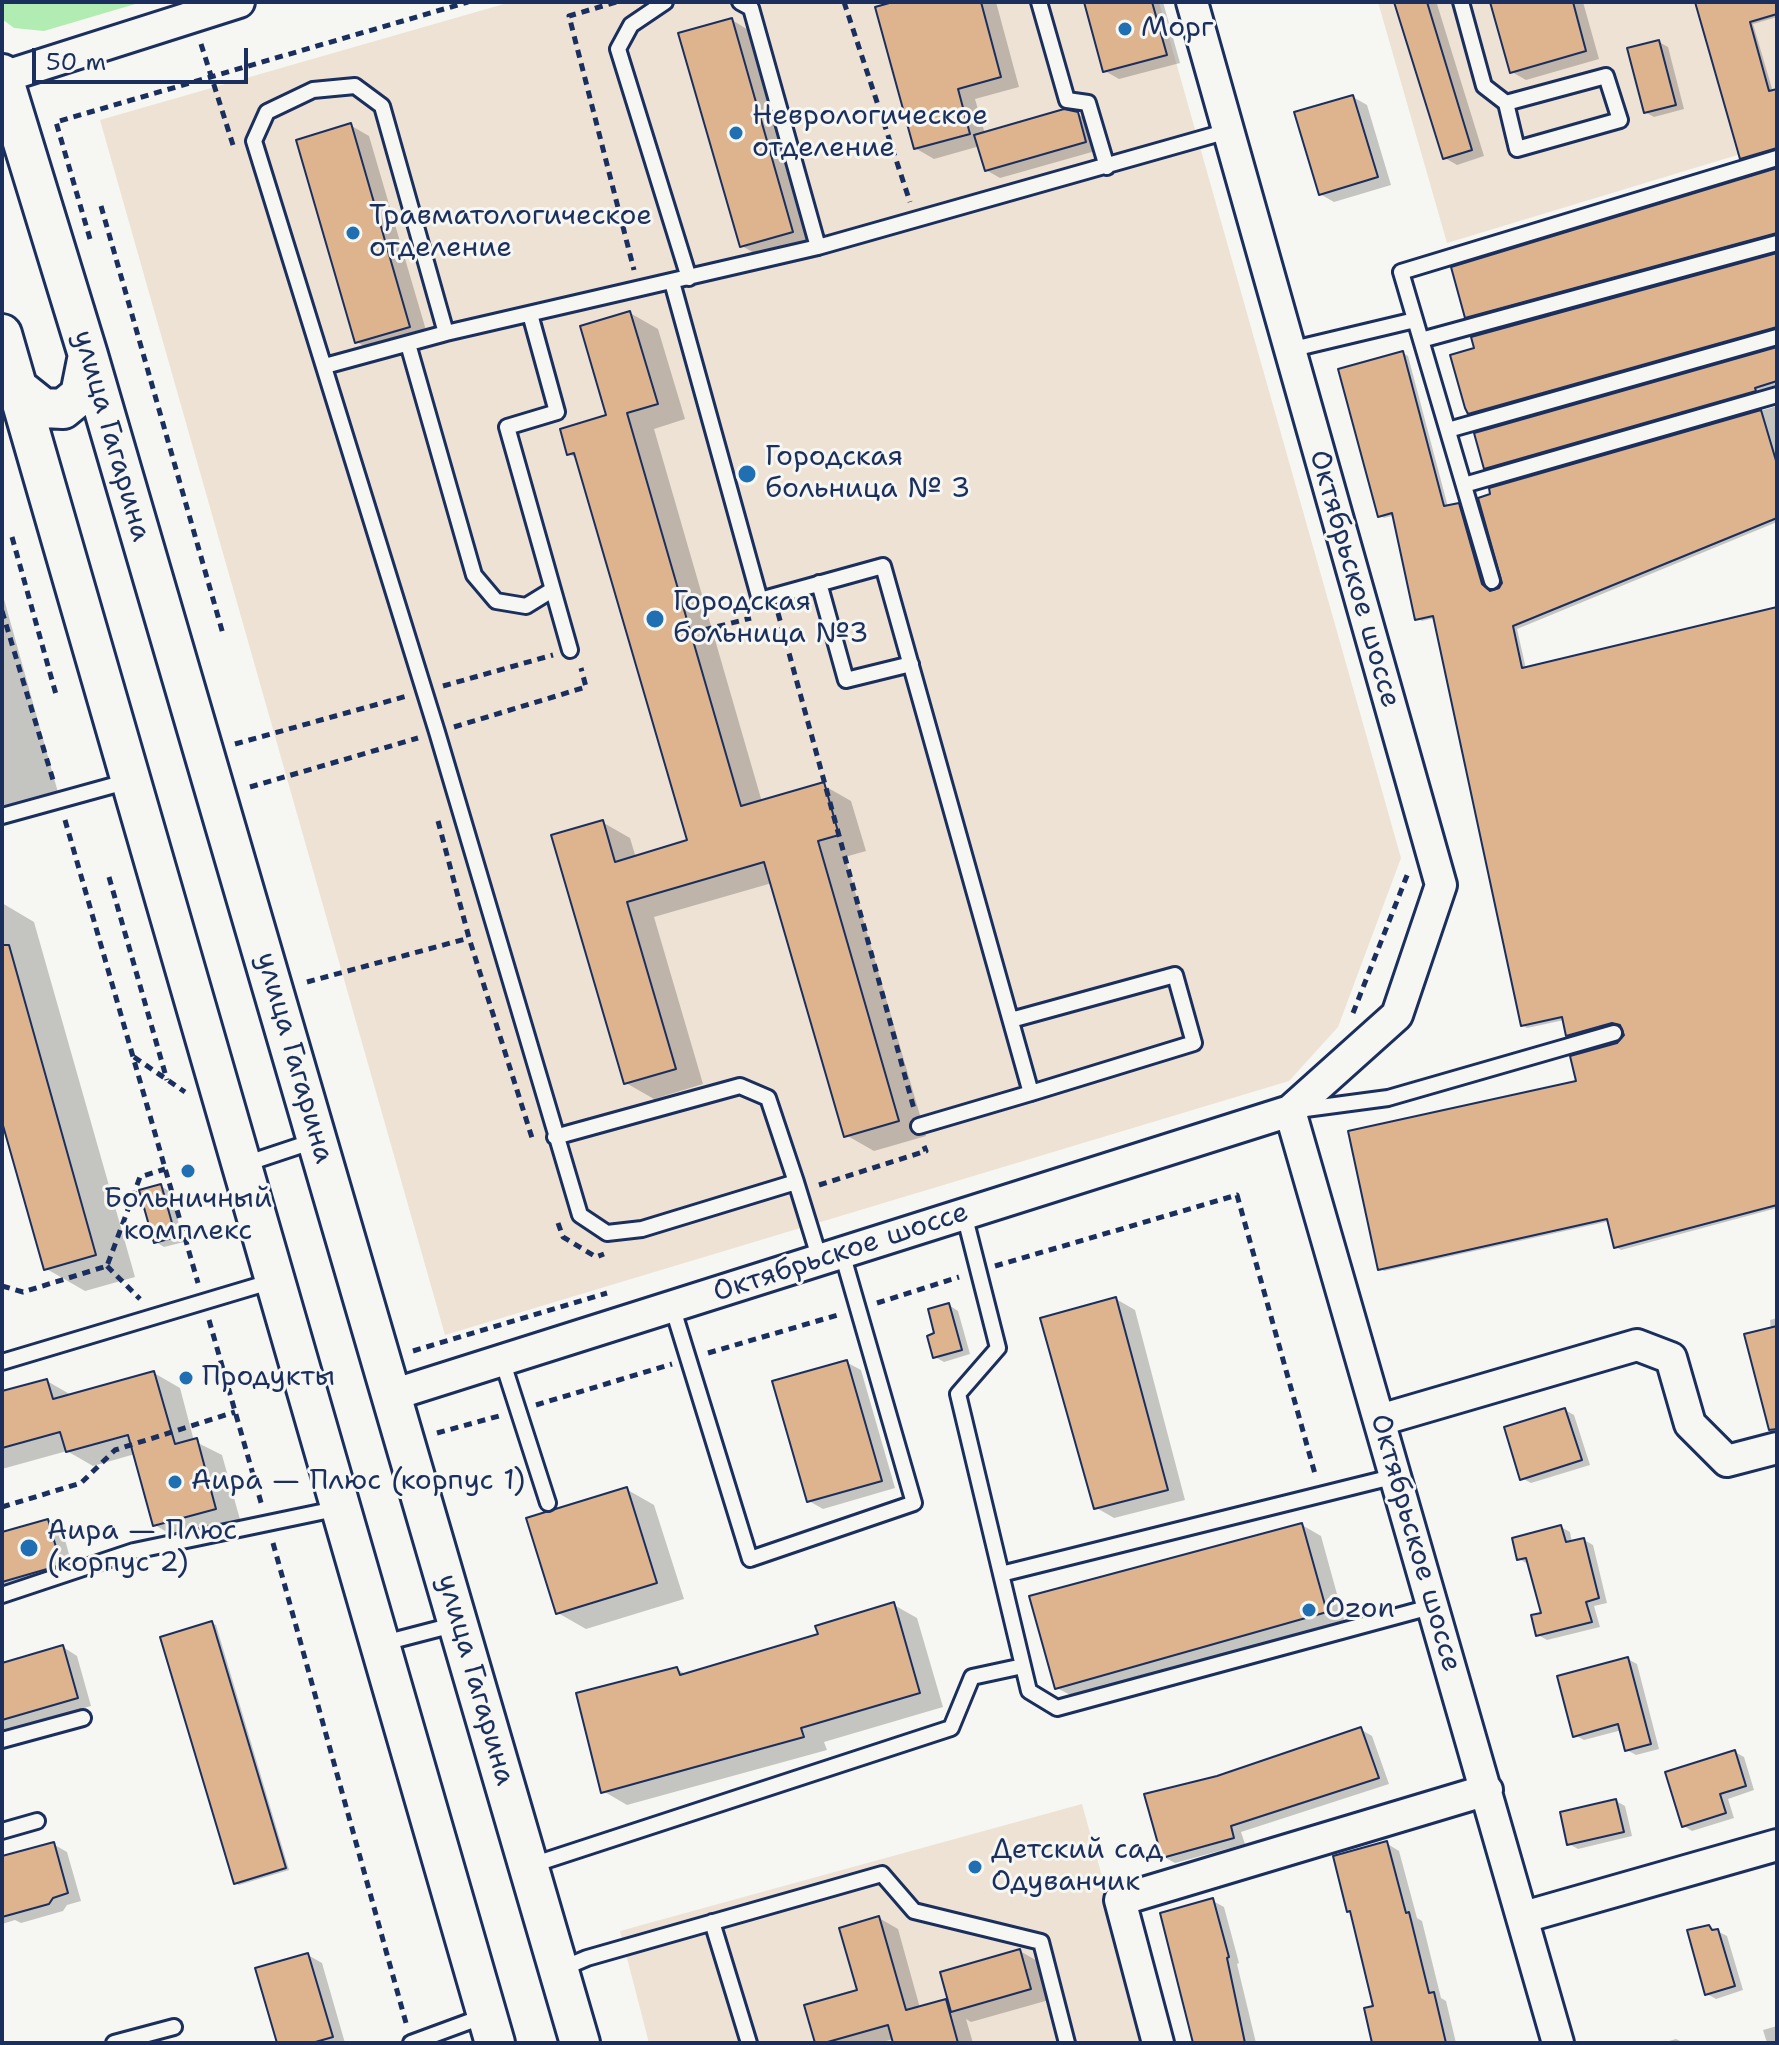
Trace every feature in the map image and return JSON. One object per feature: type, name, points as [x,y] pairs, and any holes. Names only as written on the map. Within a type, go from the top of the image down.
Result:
[{"type":"street","points":[[2,76],[187,12],[239,2]]},
{"type":"street","name":"Октябрьское шоссе","points":[[408,1390],[1290,1111],[1397,1015],[1441,885],[1192,2]]},
{"type":"street","name":"улица Гагарина","points":[[2,76],[88,355],[318,1140],[408,1390],[458,1624],[580,2043]]},
{"type":"street","points":[[3,342],[491,2029]]},
{"type":"street","points":[[18,388],[43,408],[63,409],[80,395],[88,355]]},
{"type":"street","name":"Октябрьское шоссе","points":[[1290,1111],[1558,2043]]},
{"type":"street","points":[[1380,1420],[1637,1345],[1671,1358],[1690,1424],[1727,1461],[1777,1448]]},
{"type":"street","points":[[1158,2043],[1120,1900],[1487,1790]]},
{"type":"street","points":[[1524,1917],[1777,1845]]},
{"type":"lane","points":[[665,2],[631,25],[618,49],[689,278]]},
{"type":"lane","points":[[740,2],[751,8],[818,247]]},
{"type":"lane","points":[[1039,2],[1067,100],[1088,103],[1107,167]]},
{"type":"lane","points":[[1461,2],[1484,86],[1506,103],[1517,149],[1620,120],[1606,76],[1506,103]]},
{"type":"lane","points":[[446,333],[382,106],[355,86],[313,90],[267,112],[254,141],[437,732],[580,1215],[607,1233],[642,1229],[798,1186]]},
{"type":"lane","points":[[325,366],[446,333],[818,247],[1228,131]]},
{"type":"lane","points":[[1492,581],[1401,272],[1777,158]]},
{"type":"lane","points":[[1421,340],[1777,243]]},
{"type":"lane","points":[[672,282],[760,600],[883,566],[1031,1093]]},
{"type":"lane","points":[[530,314],[557,412],[507,427],[570,650]]},
{"type":"lane","points":[[1289,350],[1415,320]]},
{"type":"lane","points":[[1448,430],[1777,337]]},
{"type":"lane","points":[[408,344],[474,575],[496,601],[526,606],[552,590]]},
{"type":"lane","points":[[1464,485],[1777,395]]},
{"type":"lane","points":[[819,583],[846,680],[911,664]]},
{"type":"lane","points":[[2,816],[131,780]]},
{"type":"lane","points":[[919,1126],[1194,1043],[1175,975],[1011,1020]]},
{"type":"lane","points":[[1290,1111],[1388,1098],[1614,1033]]},
{"type":"lane","points":[[555,1137],[740,1086],[768,1098],[798,1186],[858,1309],[914,1503],[750,1559],[672,1306]]},
{"type":"lane","points":[[242,1165],[318,1140]]},
{"type":"lane","points":[[964,1214],[998,1348],[958,1394],[1029,1691],[1057,1708],[1434,1606]]},
{"type":"lane","points":[[2,1362],[274,1281]]},
{"type":"lane","points":[[502,1360],[548,1503]]},
{"type":"lane","points":[[1001,1574],[1396,1476]]},
{"type":"lane","points":[[2,1595],[134,1551],[341,1508]]},
{"type":"lane","points":[[380,1644],[458,1624]]},
{"type":"lane","points":[[528,1867],[951,1728],[972,1677],[1023,1666]]},
{"type":"lane","points":[[2,1740],[83,1718]]},
{"type":"lane","points":[[2,1831],[37,1821]]},
{"type":"lane","points":[[558,1970],[587,1958],[882,1874],[914,1911],[1041,1942],[1067,2043]]},
{"type":"lane","points":[[712,1922],[749,2043]]},
{"type":"lane","points":[[114,2043],[174,2027]]},
{"type":"lane","points":[[411,2043],[491,2029]]},
{"type":"path","points":[[92,243],[56,122],[468,2]]},
{"type":"path","points":[[616,2],[569,16],[639,289]]},
{"type":"path","points":[[844,2],[916,220]]},
{"type":"path","points":[[187,12],[233,146]]},
{"type":"path","points":[[101,206],[223,634]]},
{"type":"path","points":[[12,537],[57,698]]},
{"type":"path","points":[[777,610],[926,1151],[798,1186]]},
{"type":"path","points":[[2,611],[267,1523],[411,2043]]},
{"type":"path","points":[[704,630],[763,614]]},
{"type":"path","points":[[400,682],[409,710]]},
{"type":"path","points":[[412,724],[420,753]]},
{"type":"path","points":[[232,729],[241,758]]},
{"type":"path","points":[[246,773],[254,802]]},
{"type":"path","points":[[437,815],[469,938],[535,1147]]},
{"type":"path","points":[[109,877],[167,1080]]},
{"type":"path","points":[[307,982],[469,938]]},
{"type":"path","points":[[303,971],[310,995]]},
{"type":"path","points":[[107,1266],[140,1177],[165,1169]]},
{"type":"path","points":[[437,1433],[1237,1195],[1321,1495]]},
{"type":"path","points":[[558,1222],[563,1237],[596,1257],[610,1252]]},
{"type":"path","points":[[2,1286],[23,1292],[107,1266]]},
{"type":"path","points":[[107,1266],[159,1317]]},
{"type":"path","points":[[408,1390],[409,1337]]},
{"type":"path","points":[[2,1507],[81,1483],[115,1450],[235,1412]]},
{"type":"shaded area","name":"Городская больница № 3","points":[[511,2],[1159,2],[1401,858],[1338,1027],[1289,1081],[445,1335],[100,120]]},
{"type":"shaded area","points":[[1378,2],[1777,2],[1777,143],[1447,243]]},
{"type":"shaded area","name":"Детский сад Одуванчик","points":[[1082,1804],[1148,2043],[649,2043],[620,1931]]},
{"type":"green space","points":[[2,2],[142,2],[44,31],[14,28],[2,19]]},
{"type":"building","points":[[893,2],[981,2],[1001,77],[958,89],[970,134],[914,149],[875,7]]},
{"type":"building","name":"Морг","points":[[1084,2],[1152,2],[1167,55],[1103,72]]},
{"type":"building","points":[[1394,2],[1427,2],[1472,150],[1443,159]]},
{"type":"building","points":[[1490,2],[1573,2],[1586,51],[1510,73]]},
{"type":"building","points":[[1695,2],[1777,2],[1777,14],[1750,22],[1769,91],[1777,89],[1777,148],[1740,159]]},
{"type":"building","name":"Неврологическое отделение","points":[[732,18],[793,232],[740,247],[678,33]]},
{"type":"building","points":[[1659,40],[1676,105],[1644,113],[1627,48]]},
{"type":"building","points":[[1353,95],[1378,177],[1319,195],[1294,112]]},
{"type":"building","points":[[1064,109],[1078,112],[1086,142],[985,171],[974,135]]},
{"type":"building","name":"Травматологическое отделение","points":[[351,123],[410,327],[355,343],[296,140]]},
{"type":"building","points":[[1777,168],[1777,233],[1465,318],[1451,267]]},
{"type":"building","points":[[1777,253],[1777,327],[1468,414],[1450,355],[1474,348],[1471,337]]},
{"type":"building","name":"Городская больница №3","points":[[630,311],[658,404],[627,413],[741,806],[824,782],[839,835],[818,841],[899,1121],[844,1137],[764,862],[627,902],[676,1069],[624,1084],[551,835],[603,820],[615,862],[687,840],[574,453],[567,455],[560,429],[606,415],[580,326]]},
{"type":"building","points":[[1777,347],[1777,381],[1755,388],[1756,391],[1484,469],[1474,433]]},
{"type":"building","points":[[1403,351],[1444,506],[1459,503],[1482,584],[1490,591],[1499,588],[1502,583],[1478,498],[1490,494],[1489,488],[1761,410],[1777,464],[1777,518],[1513,626],[1522,668],[1777,607],[1777,1205],[1614,1248],[1607,1219],[1378,1270],[1348,1131],[1576,1081],[1570,1056],[1617,1043],[1624,1035],[1620,1025],[1612,1023],[1566,1036],[1562,1017],[1521,1026],[1433,616],[1415,620],[1392,513],[1378,517],[1338,369]]},
{"type":"building","points":[[2,945],[9,945],[96,1255],[44,1270],[2,1122]]},
{"type":"building","points":[[161,1184],[176,1237],[154,1243],[139,1190]]},
{"type":"building","points":[[1116,1297],[1168,1490],[1094,1509],[1040,1318]]},
{"type":"building","points":[[949,1303],[962,1350],[933,1358],[927,1336],[934,1333],[928,1309]]},
{"type":"building","points":[[1777,1326],[1777,1429],[1769,1430],[1744,1334]]},
{"type":"building","points":[[847,1360],[882,1481],[807,1502],[772,1381]]},
{"type":"building","points":[[154,1371],[175,1444],[197,1438],[216,1509],[153,1526],[128,1435],[66,1452],[60,1432],[2,1448],[2,1391],[47,1379],[53,1399]]},
{"type":"building","points":[[1565,1408],[1582,1460],[1520,1480],[1504,1427]]},
{"type":"building","points":[[627,1487],[657,1583],[556,1614],[526,1518]]},
{"type":"building","name":"Аира — Плюс (корпус 2)","points":[[48,1519],[61,1565],[2,1582],[2,1532]]},
{"type":"building","points":[[1302,1523],[1327,1612],[1055,1689],[1029,1596]]},
{"type":"building","points":[[1561,1525],[1566,1542],[1584,1538],[1599,1598],[1586,1602],[1592,1622],[1536,1636],[1531,1615],[1541,1613],[1526,1558],[1517,1560],[1512,1538]]},
{"type":"building","points":[[894,1602],[920,1693],[801,1728],[804,1737],[601,1793],[576,1693],[677,1667],[680,1675],[818,1634],[815,1626]]},
{"type":"building","points":[[212,1621],[286,1868],[234,1884],[160,1637]]},
{"type":"building","points":[[63,1645],[78,1698],[2,1720],[2,1663]]},
{"type":"building","points":[[1628,1657],[1651,1744],[1625,1751],[1618,1724],[1573,1737],[1557,1676]]},
{"type":"building","points":[[1361,1727],[1379,1778],[1231,1826],[1234,1838],[1162,1858],[1144,1794],[1217,1776]]},
{"type":"building","points":[[1735,1750],[1746,1786],[1720,1794],[1726,1813],[1682,1827],[1665,1772]]},
{"type":"building","points":[[1616,1799],[1624,1832],[1567,1845],[1560,1812]]},
{"type":"building","points":[[1387,1841],[1429,1993],[1434,1992],[1446,2043],[1372,2043],[1364,2008],[1373,2006],[1333,1856]]},
{"type":"building","points":[[54,1842],[68,1893],[53,1898],[49,1904],[2,1917],[2,1856]]},
{"type":"building","points":[[1213,1898],[1229,1957],[1245,2043],[1193,2043],[1160,1913]]},
{"type":"building","points":[[879,1916],[906,2010],[946,1999],[958,2043],[893,2043],[888,2025],[815,2043],[804,2005],[857,1990],[839,1928]]},
{"type":"building","points":[[1709,1925],[1712,1930],[1718,1929],[1735,1986],[1705,1995],[1687,1930]]},
{"type":"building","points":[[1020,1949],[1031,1989],[951,2012],[940,1972]]},
{"type":"building","points":[[308,1953],[333,2037],[312,2043],[277,2043],[255,1968]]},
{"type":"place","name":"Морг","points":[[1125,29]]},
{"type":"place","name":"Неврологическое отделение","points":[[736,133]]},
{"type":"place","name":"Травматологическое отделение","points":[[353,233]]},
{"type":"place","name":"Городская больница № 3","points":[[747,474]]},
{"type":"place","name":"Городская больница №3","points":[[655,619]]},
{"type":"place","name":"Больничный комплекс","points":[[188,1171]]},
{"type":"place","name":"Продукты","points":[[186,1378]]},
{"type":"place","name":"Аира — Плюс (корпус 1)","points":[[175,1482]]},
{"type":"place","name":"Аира — Плюс (корпус 2)","points":[[29,1548]]},
{"type":"place","name":"Ozon","points":[[1309,1610]]},
{"type":"place","name":"Детский сад Одуванчик","points":[[975,1867]]}]
